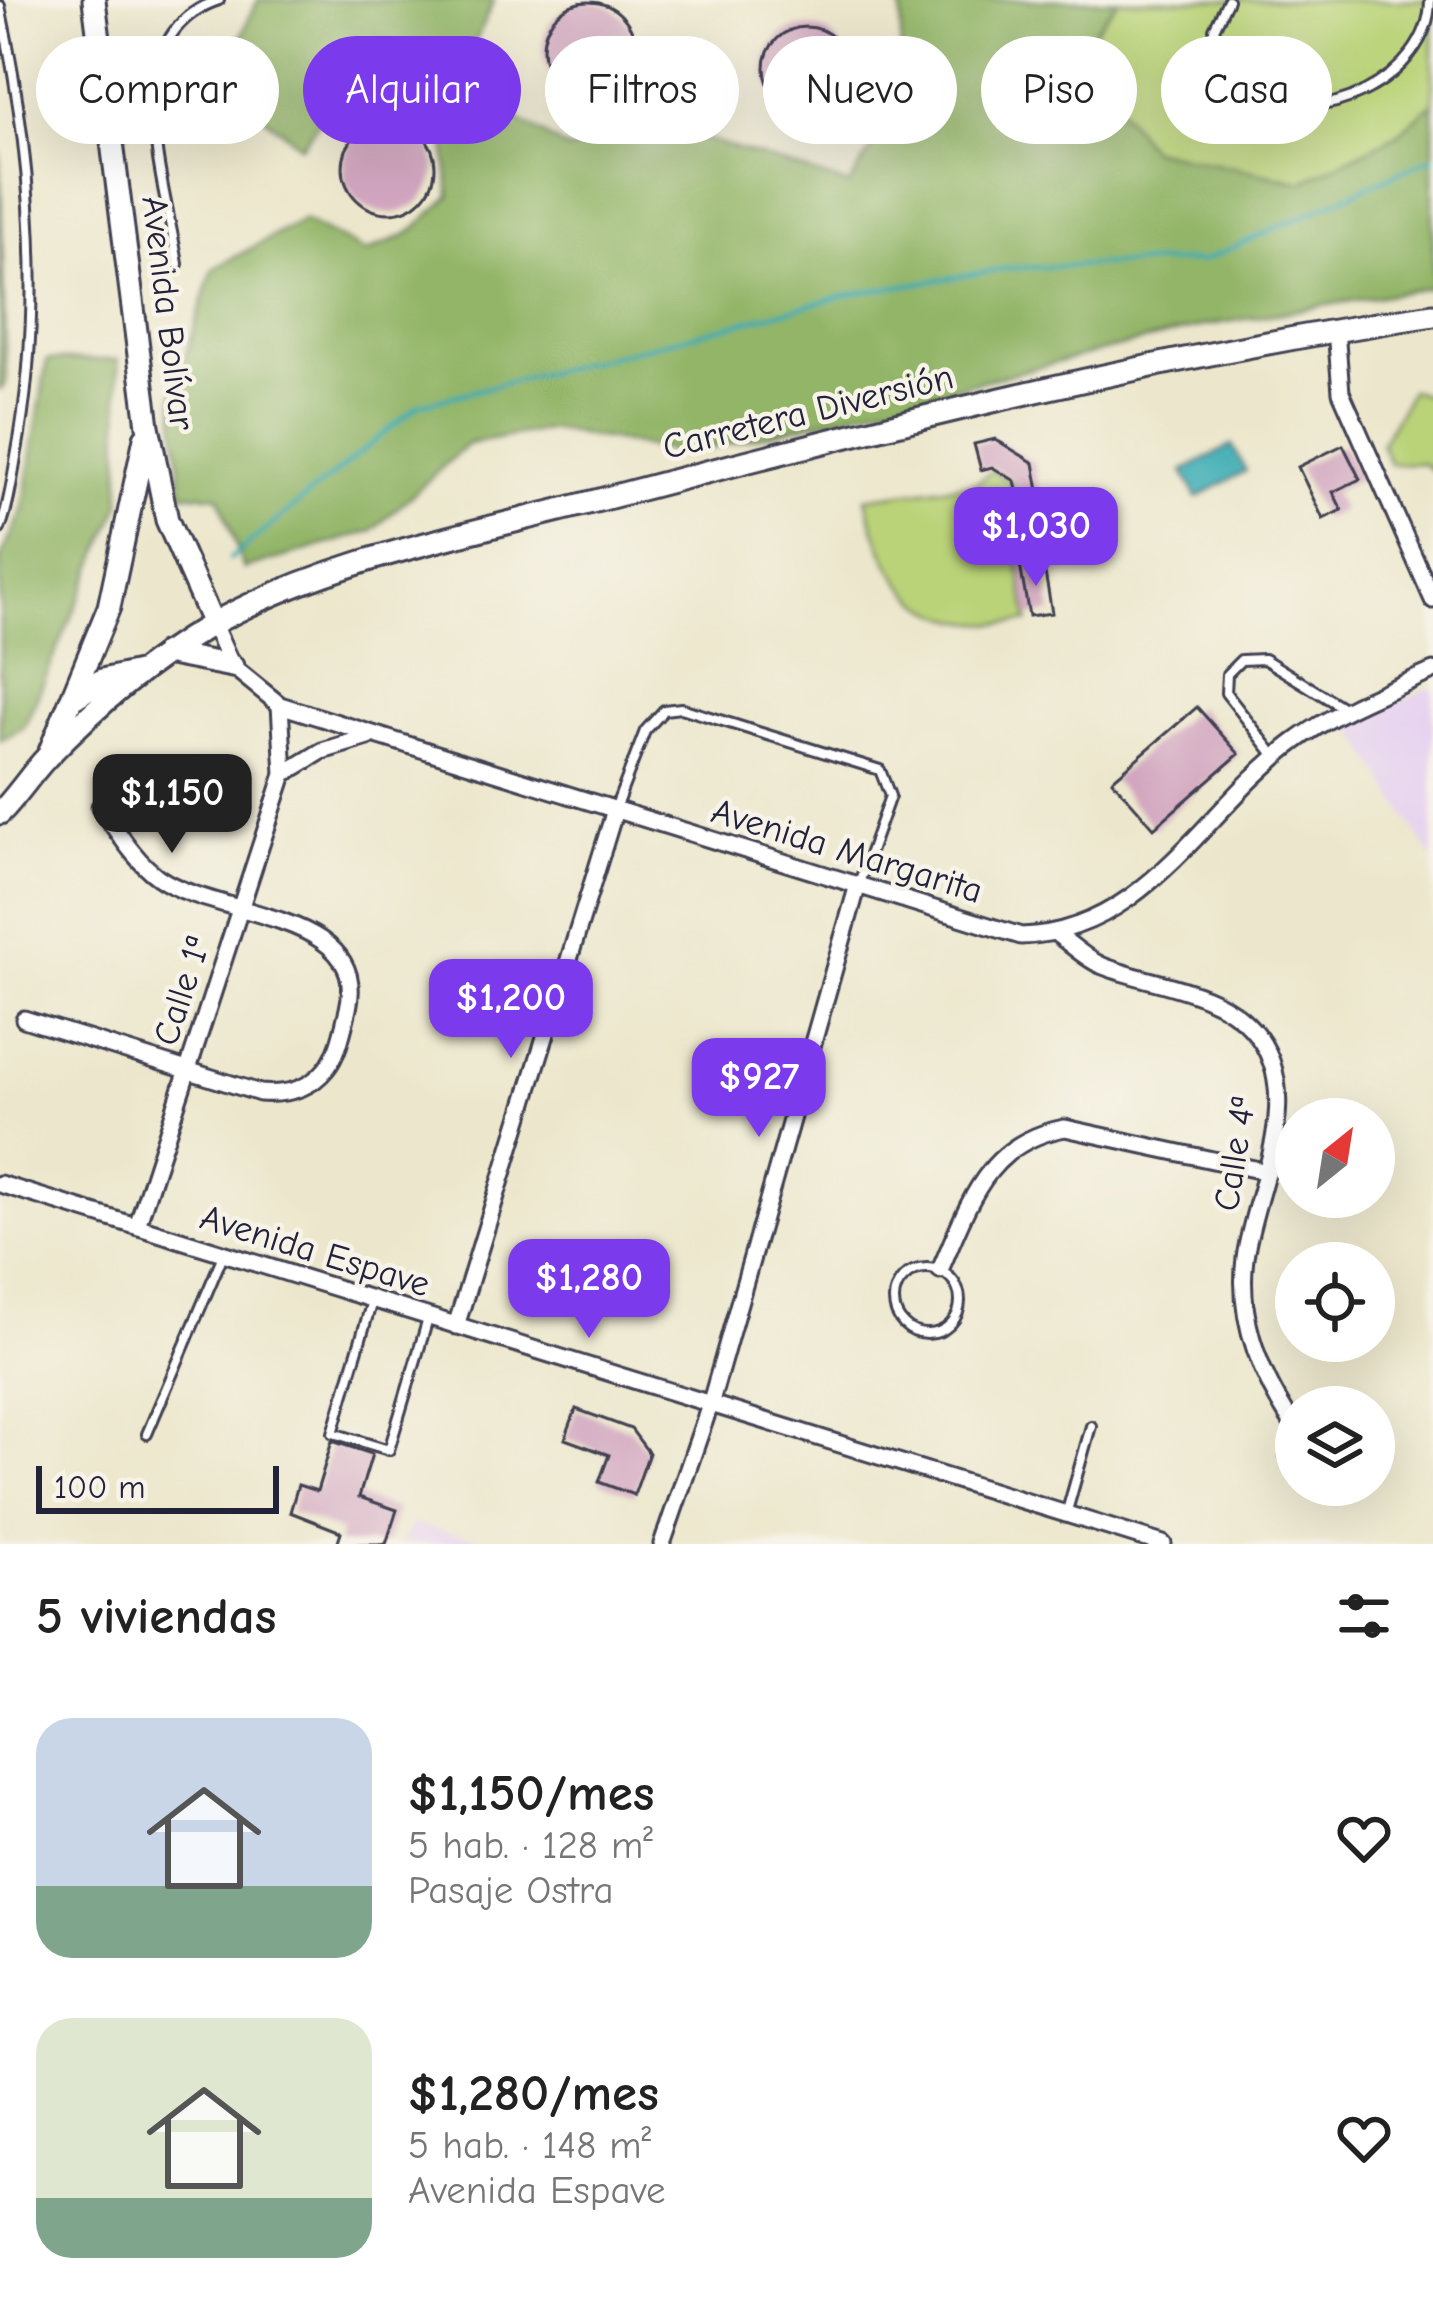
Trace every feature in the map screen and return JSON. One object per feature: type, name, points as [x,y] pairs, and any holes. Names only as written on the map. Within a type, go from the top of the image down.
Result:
[{"type":"main road","name":"Avenida Bolívar","points":[[94,0],[148,426],[167,520],[213,624]]},
{"type":"main road","name":"Carretera Diversión","points":[[140,672],[213,624],[286,589],[371,561],[866,430],[1097,375],[1433,315]]},
{"type":"main road","points":[[47,758],[113,594],[148,426]]},
{"type":"main road","points":[[165,653],[232,666]]},
{"type":"main road","points":[[73,698],[102,680],[140,672]]},
{"type":"main road","points":[[0,813],[47,758],[140,672]]},
{"type":"street","points":[[1336,330],[1341,392],[1433,600]]},
{"type":"street","name":"Avenida Margarita","points":[[213,624],[232,666],[280,705],[1021,936],[1058,935],[1100,920],[1198,840],[1276,757],[1346,710],[1433,671]]},
{"type":"street","points":[[280,705],[284,774],[322,752],[370,736]]},
{"type":"street","name":"Calle 1ª","points":[[136,1226],[284,774]]},
{"type":"street","points":[[24,1019],[278,1094],[310,1084],[338,1046],[351,986],[339,952],[308,931],[239,910],[156,876],[100,807]]},
{"type":"street","points":[[456,1326],[615,811]]},
{"type":"street","points":[[662,1544],[710,1405],[857,888]]},
{"type":"street","name":"Calle 4ª","points":[[1058,935],[1098,964],[1208,999],[1255,1031],[1276,1084],[1268,1172],[1245,1258],[1249,1327],[1275,1398]]},
{"type":"street","points":[[940,1270],[990,1165],[1008,1149],[1044,1132],[1065,1128],[1268,1172]]},
{"type":"street","name":"Avenida Espave","points":[[0,1184],[1163,1544]]},
{"type":"lane","points":[[178,264],[151,93],[172,31],[200,6],[219,0]]},
{"type":"lane","points":[[1228,0],[1214,29],[1223,60],[1247,92],[1282,107],[1327,106],[1371,87],[1403,63],[1422,39],[1430,0]]},
{"type":"lane","points":[[0,6],[16,93],[33,254],[28,389],[0,529]]},
{"type":"lane","points":[[1276,757],[1226,693],[1227,674],[1241,660],[1264,659],[1346,710]]},
{"type":"lane","points":[[615,811],[645,731],[664,710],[681,708],[880,770],[890,796],[857,888]]},
{"type":"lane","points":[[147,1434],[224,1253]]},
{"type":"lane","points":[[940,1270],[957,1286],[960,1308],[948,1327],[916,1332],[898,1318],[896,1288],[910,1272],[940,1270]]},
{"type":"lane","points":[[373,1300],[333,1433],[388,1450],[428,1317]]},
{"type":"lane","points":[[1066,1514],[1090,1426]]},
{"type":"shaded area","points":[[1433,687],[1433,860],[1350,723]]},
{"type":"shaded area","points":[[413,1524],[502,1544],[399,1544]]},
{"type":"green space","points":[[258,0],[494,0],[478,36],[303,36],[301,146],[279,128],[279,36],[241,36]]},
{"type":"green space","points":[[902,0],[1118,0],[1090,36],[981,36],[981,144],[1137,144],[1137,132],[1150,149],[1302,182],[1398,134],[1433,103],[1433,287],[1204,326],[687,454],[551,429],[468,444],[372,531],[244,569],[219,496],[182,493],[173,396],[213,269],[303,220],[366,252],[408,234],[450,196],[446,144],[521,144],[521,121],[545,136],[545,144],[568,150],[594,144],[721,144],[849,185],[875,144],[957,144],[957,36],[901,36]]},
{"type":"green space","points":[[1118,0],[1433,0],[1433,103],[1398,134],[1302,182],[1150,150],[1137,133],[1137,36],[1090,36]]},
{"type":"green space","points":[[0,150],[6,383],[0,390]]},
{"type":"green space","points":[[47,360],[118,360],[121,503],[24,727],[0,741],[0,559],[23,511]]},
{"type":"green space","points":[[1411,390],[1433,398],[1433,471],[1422,463],[1390,464],[1381,444]]},
{"type":"green space","points":[[992,471],[1013,484],[1007,502],[1029,621],[964,621],[918,600],[886,558],[866,498],[976,483]]},
{"type":"water","points":[[1232,445],[1246,471],[1197,498],[1183,471]]},
{"type":"building","points":[[589,2],[607,5],[633,36],[545,36],[556,15],[571,5]]},
{"type":"building","points":[[806,27],[831,36],[781,36]]},
{"type":"building","points":[[349,144],[429,144],[432,185],[407,210],[371,210],[346,185],[343,167]]},
{"type":"building","points":[[995,439],[1034,463],[1039,491],[1018,495],[1015,481],[992,467],[981,470],[974,444]]},
{"type":"building","points":[[1343,445],[1360,479],[1333,492],[1342,510],[1323,519],[1298,467]]},
{"type":"building","points":[[1043,561],[1052,613],[1029,616],[1020,565]]},
{"type":"building","points":[[1197,707],[1239,754],[1154,828],[1112,780]]},
{"type":"building","points":[[576,1409],[631,1429],[649,1453],[634,1495],[599,1482],[609,1455],[565,1439]]},
{"type":"building","points":[[332,1441],[372,1454],[359,1497],[397,1510],[386,1544],[337,1544],[341,1532],[290,1512],[298,1485],[317,1491]]},
{"type":"waterway","points":[[230,559],[419,405],[856,293],[1012,268],[1203,261],[1433,157]]}]
